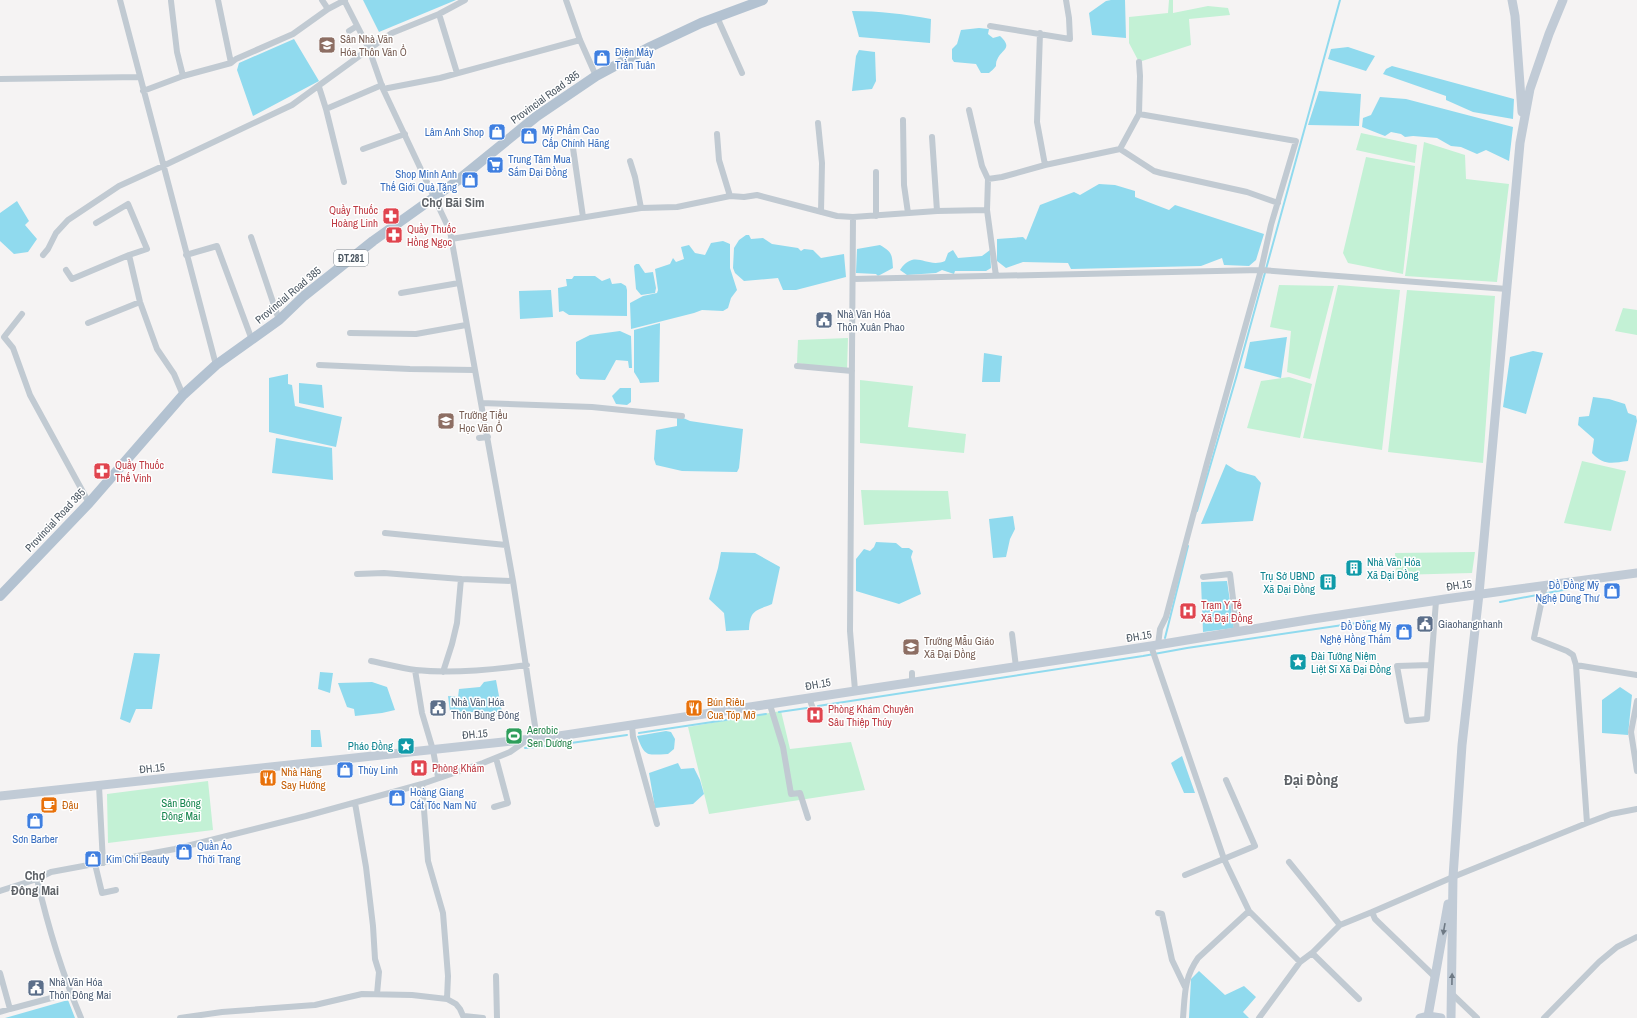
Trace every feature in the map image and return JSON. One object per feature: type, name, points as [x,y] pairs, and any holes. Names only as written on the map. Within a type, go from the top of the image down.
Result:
[{"type":"main road","name":"Provincial Road 385","points":[[0,596],[89,503],[183,396],[216,365],[279,320],[304,296],[362,249],[435,197],[537,116],[596,76],[650,47],[701,23],[763,0]]},
{"type":"main road","points":[[1512,0],[1515,16],[1523,124]]},
{"type":"main road","points":[[1451,1018],[1453,877],[1462,745],[1479,594],[1520,143],[1534,77],[1562,0]]},
{"type":"main road","name":"ĐH.15","points":[[0,796],[537,739],[1016,667],[1155,645],[1190,636],[1237,631],[1254,626],[1286,621],[1637,573]]},
{"type":"main road","points":[[1441,1018],[1424,1017],[1435,977],[1453,877]]},
{"type":"street","points":[[120,0],[216,365]]},
{"type":"street","points":[[218,0],[231,63]]},
{"type":"street","points":[[322,0],[328,9]]},
{"type":"street","points":[[143,91],[183,76],[231,63],[236,59],[293,34],[328,9],[344,0],[369,49],[383,87],[450,231],[513,581],[527,665],[537,739]]},
{"type":"street","points":[[43,255],[48,250],[56,233],[68,220],[118,186],[292,105],[319,87],[369,49],[402,28],[439,14],[465,0]]},
{"type":"street","points":[[566,0],[580,40],[596,76]]},
{"type":"street","points":[[990,26],[1070,39],[1066,0]]},
{"type":"street","points":[[171,1],[178,58],[183,76]]},
{"type":"street","points":[[439,14],[457,73]]},
{"type":"street","points":[[717,17],[742,72]]},
{"type":"street","points":[[349,31],[357,26]]},
{"type":"street","points":[[1040,33],[1037,122],[1045,165]]},
{"type":"street","points":[[326,109],[383,87],[440,78],[580,40]]},
{"type":"street","points":[[1120,149],[1139,114],[1139,62]]},
{"type":"street","points":[[0,79],[140,77]]},
{"type":"street","points":[[319,87],[344,182]]},
{"type":"street","points":[[969,110],[982,166],[988,179],[987,210],[996,276]]},
{"type":"street","points":[[1139,114],[1296,141],[1271,224],[1261,270],[1166,617],[1155,645],[1224,859],[1250,911],[1300,962]]},
{"type":"street","points":[[903,120],[904,185],[908,214]]},
{"type":"street","points":[[818,123],[822,163],[822,212]]},
{"type":"street","points":[[363,149],[405,134]]},
{"type":"street","points":[[717,134],[718,160],[730,196]]},
{"type":"street","points":[[932,137],[937,211]]},
{"type":"street","points":[[573,148],[583,217]]},
{"type":"street","points":[[988,179],[1120,149],[1154,171],[1247,192],[1278,202]]},
{"type":"street","points":[[630,161],[635,177],[641,208]]},
{"type":"street","points":[[876,172],[876,216]]},
{"type":"street","points":[[452,239],[641,208],[677,207],[730,196],[757,196],[837,216],[853,217],[937,211],[987,210]]},
{"type":"street","points":[[66,270],[72,279],[147,249],[128,204],[96,223]]},
{"type":"street","points":[[853,217],[850,631],[855,690]]},
{"type":"street","points":[[251,237],[279,320]]},
{"type":"street","points":[[186,255],[217,246],[252,340]]},
{"type":"street","points":[[129,255],[140,302],[157,349],[174,374],[183,396]]},
{"type":"street","points":[[853,279],[1261,270],[1507,288]]},
{"type":"street","points":[[401,293],[459,283]]},
{"type":"street","points":[[88,323],[140,302]]},
{"type":"street","points":[[0,344],[22,314]]},
{"type":"street","points":[[350,333],[416,334],[466,325]]},
{"type":"street","points":[[4,337],[13,348],[30,395],[89,503]]},
{"type":"street","points":[[320,365],[474,370]]},
{"type":"street","points":[[797,366],[852,371]]},
{"type":"street","points":[[481,403],[592,407],[682,416]]},
{"type":"street","points":[[479,438],[488,437]]},
{"type":"street","points":[[385,533],[506,545]]},
{"type":"street","points":[[357,574],[384,573],[461,579],[513,581]]},
{"type":"street","points":[[1203,577],[1230,574],[1237,631]]},
{"type":"street","points":[[443,672],[457,623],[461,579]]},
{"type":"street","points":[[1545,585],[1534,638],[1567,651],[1573,656],[1576,665],[1587,823]]},
{"type":"street","points":[[1430,665],[1397,666],[1407,721],[1428,719],[1430,665],[1436,601]]},
{"type":"street","points":[[1012,634],[1016,667]]},
{"type":"street","points":[[371,661],[415,670],[443,672],[503,669],[527,665]]},
{"type":"street","points":[[1576,665],[1637,675]]},
{"type":"street","points":[[415,670],[422,713],[433,750],[438,777]]},
{"type":"street","points":[[912,673],[912,683]]},
{"type":"street","points":[[810,698],[814,711]]},
{"type":"street","points":[[1637,701],[1634,732],[1637,771]]},
{"type":"street","points":[[770,705],[783,746],[791,794],[800,793],[808,818]]},
{"type":"street","points":[[632,725],[633,738],[658,824]]},
{"type":"street","points":[[0,892],[37,880],[52,872],[175,849],[355,803],[422,784],[438,777],[496,758],[510,752],[527,740]]},
{"type":"street","points":[[494,807],[508,803],[496,758]]},
{"type":"street","points":[[1185,875],[1255,846],[1226,780]]},
{"type":"street","points":[[422,784],[428,861],[442,913],[448,976],[447,999]]},
{"type":"street","points":[[99,786],[103,863]]},
{"type":"street","points":[[355,803],[366,867],[373,926],[375,959],[379,972],[377,994]]},
{"type":"street","points":[[1259,1018],[1300,962],[1312,953],[1340,925],[1453,877],[1587,823],[1611,814],[1637,809]]},
{"type":"street","points":[[1289,862],[1340,925]]},
{"type":"street","points":[[95,864],[102,893],[116,890]]},
{"type":"street","points":[[37,880],[48,924],[70,993],[81,1018]]},
{"type":"street","points":[[1183,1018],[1187,977],[1198,958],[1250,911]]},
{"type":"street","points":[[1372,912],[1375,919],[1435,977]]},
{"type":"street","points":[[1158,913],[1162,914],[1172,960],[1185,987]]},
{"type":"street","points":[[1544,1018],[1599,962],[1617,947],[1637,937]]},
{"type":"street","points":[[1312,953],[1359,1000]]},
{"type":"street","points":[[0,973],[10,1009]]},
{"type":"street","points":[[496,976],[497,1018]]},
{"type":"street","points":[[0,1012],[70,993]]},
{"type":"street","points":[[180,1018],[315,1005],[355,995],[377,994],[412,995],[447,999],[456,1004],[464,1017],[483,1018]]},
{"type":"street","points":[[1452,994],[1477,1018]]},
{"type":"green space","points":[[1169,0],[1173,0],[1173,13],[1208,6],[1228,8],[1230,15],[1189,19],[1191,45],[1139,62],[1129,43],[1129,17],[1168,13]]},
{"type":"green space","points":[[1361,133],[1417,145],[1415,163],[1356,150]]},
{"type":"green space","points":[[1424,142],[1465,155],[1466,179],[1509,184],[1497,282],[1405,276]]},
{"type":"green space","points":[[1366,157],[1415,166],[1403,274],[1348,263],[1343,253]]},
{"type":"green space","points":[[1279,285],[1334,286],[1310,379],[1287,372],[1291,331],[1270,327]]},
{"type":"green space","points":[[1338,285],[1400,290],[1382,450],[1303,438]]},
{"type":"green space","points":[[1407,290],[1495,296],[1483,463],[1388,452]]},
{"type":"green space","points":[[1623,308],[1637,310],[1637,335],[1615,331]]},
{"type":"green space","points":[[848,338],[847,370],[797,363],[798,340]]},
{"type":"green space","points":[[1289,377],[1312,384],[1300,438],[1247,428],[1261,381]]},
{"type":"green space","points":[[860,380],[913,386],[908,427],[966,434],[964,453],[860,443]]},
{"type":"green space","points":[[1582,461],[1626,471],[1611,531],[1564,523]]},
{"type":"green space","points":[[861,490],[948,491],[951,519],[864,525]]},
{"type":"green space","points":[[1475,552],[1472,573],[1396,575],[1395,553]]},
{"type":"green space","points":[[781,711],[790,749],[851,742],[865,790],[709,814],[688,727]]},
{"type":"green space","name":"Sân Bóng Đông Mai","points":[[208,781],[213,830],[108,843],[107,794]]},
{"type":"water","points":[[363,0],[456,0],[379,32]]},
{"type":"water","points":[[1125,0],[1126,38],[1092,35],[1089,13],[1106,1]]},
{"type":"water","points":[[852,11],[892,13],[931,19],[930,43],[859,37]]},
{"type":"water","points":[[979,28],[989,29],[988,34],[993,38],[1000,36],[1006,44],[1005,49],[999,56],[996,66],[989,73],[981,73],[976,64],[954,62],[952,59],[952,49],[957,44],[961,30]]},
{"type":"water","points":[[294,39],[319,81],[253,116],[237,70],[239,63]]},
{"type":"water","points":[[1348,47],[1375,56],[1366,71],[1328,59],[1331,49]]},
{"type":"water","points":[[859,50],[875,52],[876,81],[872,89],[852,91],[856,56]]},
{"type":"water","points":[[1392,66],[1514,99],[1513,119],[1473,112],[1446,100],[1446,96],[1383,74],[1386,69]]},
{"type":"water","points":[[1319,91],[1361,94],[1359,126],[1308,125]]},
{"type":"water","points":[[1380,97],[1406,99],[1513,127],[1509,161],[1486,150],[1477,154],[1461,147],[1451,146],[1437,138],[1413,136],[1405,137],[1401,134],[1391,132],[1385,136],[1362,127],[1363,118],[1371,115]]},
{"type":"water","points":[[1099,184],[1115,185],[1135,191],[1135,197],[1169,210],[1175,205],[1264,234],[1256,260],[1249,266],[1224,265],[1222,258],[1201,266],[1071,269],[1068,263],[1023,262],[1006,268],[997,261],[997,239],[1023,237],[1026,240],[1040,205],[1074,192],[1080,195]]},
{"type":"water","points":[[17,201],[29,221],[25,225],[37,239],[28,252],[14,254],[0,241],[0,213]]},
{"type":"water","points":[[746,235],[749,235],[751,239],[763,238],[772,244],[798,248],[801,251],[804,249],[813,250],[821,258],[844,254],[846,277],[796,290],[783,290],[778,278],[744,281],[735,273],[733,268],[734,248],[739,240]]},
{"type":"water","points":[[723,241],[730,244],[730,268],[737,290],[731,298],[728,308],[723,311],[702,310],[631,329],[630,303],[643,296],[657,293],[658,290],[655,269],[670,264],[673,258],[676,262],[684,259],[681,247],[689,245],[695,253],[705,255],[711,243]]},
{"type":"water","points":[[880,245],[891,254],[893,268],[878,276],[876,274],[856,273],[857,249]]},
{"type":"water","points":[[953,250],[958,258],[982,256],[990,250],[991,268],[986,271],[955,271],[954,274],[942,270],[936,273],[907,275],[900,270],[911,260],[921,260],[932,263],[945,261],[948,253]]},
{"type":"water","points":[[639,264],[645,273],[653,272],[656,288],[655,293],[641,295],[636,289],[634,266]]},
{"type":"water","points":[[574,276],[595,276],[602,281],[610,278],[612,284],[621,283],[626,286],[627,316],[569,315],[563,311],[559,312],[558,288],[567,286],[566,279],[572,279]]},
{"type":"water","points":[[551,290],[553,317],[520,319],[519,291]]},
{"type":"water","points":[[660,323],[659,382],[640,383],[634,372],[634,330]]},
{"type":"water","points":[[620,331],[631,336],[632,368],[629,368],[628,361],[616,360],[605,380],[580,379],[576,374],[576,342],[590,335]]},
{"type":"water","points":[[1287,337],[1281,378],[1244,368],[1250,342]]},
{"type":"water","points":[[1533,351],[1543,353],[1526,414],[1503,407],[1510,357]]},
{"type":"water","points":[[984,353],[1002,356],[1000,382],[982,382]]},
{"type":"water","points":[[288,374],[288,384],[292,385],[295,406],[342,417],[336,447],[269,432],[269,378]]},
{"type":"water","points":[[299,383],[322,385],[324,408],[299,403]]},
{"type":"water","points":[[620,388],[631,388],[631,402],[627,405],[616,404],[612,396]]},
{"type":"water","points":[[1593,397],[1609,399],[1625,404],[1628,413],[1636,416],[1637,421],[1628,461],[1608,463],[1600,460],[1592,453],[1594,439],[1578,425],[1579,417],[1589,416]]},
{"type":"water","points":[[681,417],[690,421],[743,429],[739,468],[737,472],[682,471],[656,465],[654,459],[656,430],[677,426],[677,418]]},
{"type":"water","points":[[276,438],[332,448],[333,480],[272,473]]},
{"type":"water","points":[[1226,464],[1237,471],[1255,476],[1261,483],[1253,521],[1201,524]]},
{"type":"water","points":[[1013,516],[1015,529],[1010,539],[1006,557],[993,558],[989,519]]},
{"type":"water","points":[[876,542],[896,543],[902,548],[909,548],[913,551],[911,557],[921,594],[899,604],[856,591],[856,559],[864,549],[870,551]]},
{"type":"water","points":[[721,552],[755,553],[780,567],[772,604],[754,612],[751,618],[749,630],[726,631],[724,613],[709,599]]},
{"type":"water","points":[[1227,581],[1234,628],[1203,632],[1201,582]]},
{"type":"water","points":[[134,653],[160,654],[152,709],[136,709],[130,723],[120,719]]},
{"type":"water","points":[[320,672],[333,673],[330,693],[318,689]]},
{"type":"water","points":[[496,680],[502,712],[450,712],[448,696],[458,697],[459,689],[480,687],[484,682]]},
{"type":"water","points":[[372,682],[387,687],[395,710],[355,716],[354,709],[347,707],[338,683]]},
{"type":"water","points":[[1620,687],[1632,695],[1628,735],[1602,733],[1602,700]]},
{"type":"water","points":[[311,730],[320,730],[322,747],[311,747]]},
{"type":"water","points":[[666,731],[671,732],[675,739],[674,749],[668,754],[655,755],[647,753],[642,748],[637,736]]},
{"type":"water","points":[[1182,756],[1195,793],[1184,793],[1171,763]]},
{"type":"water","points":[[678,763],[681,769],[694,768],[700,780],[704,794],[693,804],[655,808],[649,773]]},
{"type":"water","points":[[1199,971],[1225,995],[1244,986],[1256,997],[1243,1012],[1249,1018],[1189,1018],[1191,979]]},
{"type":"water","points":[[68,1000],[75,1018],[5,1018]]},
{"type":"waterway","points":[[1197,511],[1236,378],[1340,0]]},
{"type":"waterway","points":[[1165,638],[1188,546]]},
{"type":"waterway","points":[[1500,602],[1568,589]]},
{"type":"waterway","points":[[818,706],[1370,621]]},
{"type":"waterway","points":[[779,712],[807,708]]},
{"type":"waterway","points":[[639,733],[766,714]]},
{"type":"waterway","points":[[525,748],[627,735]]},
{"type":"place","name":"Sân Nhà Văn Hóa Thôn Văn Ổ","points":[[327,45]]},
{"type":"place","name":"Điện Máy Trần Tuân","points":[[602,58]]},
{"type":"place","name":"Lâm Anh Shop","points":[[497,132]]},
{"type":"place","name":"Mỹ Phẩm Cao Cấp Chính Hãng","points":[[529,136]]},
{"type":"place","name":"Trung Tâm Mua Sắm Đại Đồng","points":[[495,165]]},
{"type":"place","name":"Shop Minh Anh Thế Giới Quà Tặng","points":[[470,180]]},
{"type":"place","name":"Quầy Thuốc Hoàng Linh","points":[[391,216]]},
{"type":"place","name":"Quầy Thuốc Hồng Ngọc","points":[[394,235]]},
{"type":"place","name":"Nhà Văn Hóa Thôn Xuân Phao","points":[[824,320]]},
{"type":"place","name":"Trường Tiểu Học Văn Ổ","points":[[446,421]]},
{"type":"place","name":"Quầy Thuốc Thế Vinh","points":[[102,471]]},
{"type":"place","name":"Nhà Văn Hóa Xã Đại Đồng","points":[[1354,568]]},
{"type":"place","name":"Trụ Sở UBND Xã Đại Đồng","points":[[1328,582]]},
{"type":"place","name":"Đồ Đồng Mỹ Nghệ Dũng Thư","points":[[1612,591]]},
{"type":"place","name":"Trạm Y Tế Xã Đại Đồng","points":[[1188,611]]},
{"type":"place","name":"Giaohangnhanh","points":[[1425,624]]},
{"type":"place","name":"Đồ Đồng Mỹ Nghệ Hồng Thắm","points":[[1404,632]]},
{"type":"place","name":"Trường Mẫu Giáo Xã Đại Đồng","points":[[911,647]]},
{"type":"place","name":"Đài Tưởng Niệm Liệt Sĩ Xã Đại Đồng","points":[[1298,662]]},
{"type":"place","name":"Nhà Văn Hóa Thôn Bùng Đông","points":[[438,708]]},
{"type":"place","name":"Bún Riêu Cua Tóp Mỡ","points":[[694,708]]},
{"type":"place","name":"Phòng Khám Chuyên Sâu Thiệp Thúy","points":[[815,715]]},
{"type":"place","name":"Aerobic Sen Dương","points":[[514,736]]},
{"type":"place","name":"Pháo Đồng","points":[[406,746]]},
{"type":"place","name":"Phòng Khám","points":[[419,768]]},
{"type":"place","name":"Thùy Linh","points":[[345,770]]},
{"type":"place","name":"Nhà Hàng Say Hướng","points":[[268,778]]},
{"type":"place","name":"Hoàng Giang Cắt Tóc Nam Nữ","points":[[397,798]]},
{"type":"place","name":"Đậu","points":[[49,805]]},
{"type":"place","name":"Sơn Barber","points":[[35,821]]},
{"type":"place","name":"Quần Áo Thời Trang","points":[[184,852]]},
{"type":"place","name":"Kim Chi Beauty","points":[[93,859]]},
{"type":"place","name":"Nhà Văn Hóa Thôn Đông Mai","points":[[36,988]]},
{"type":"district","name":"Chợ Bãi Sim","points":[[453,202]]},
{"type":"district","name":"Đại Đồng","points":[[1311,780]]},
{"type":"district","name":"Chợ Đông Mai","points":[[35,882]]}]
